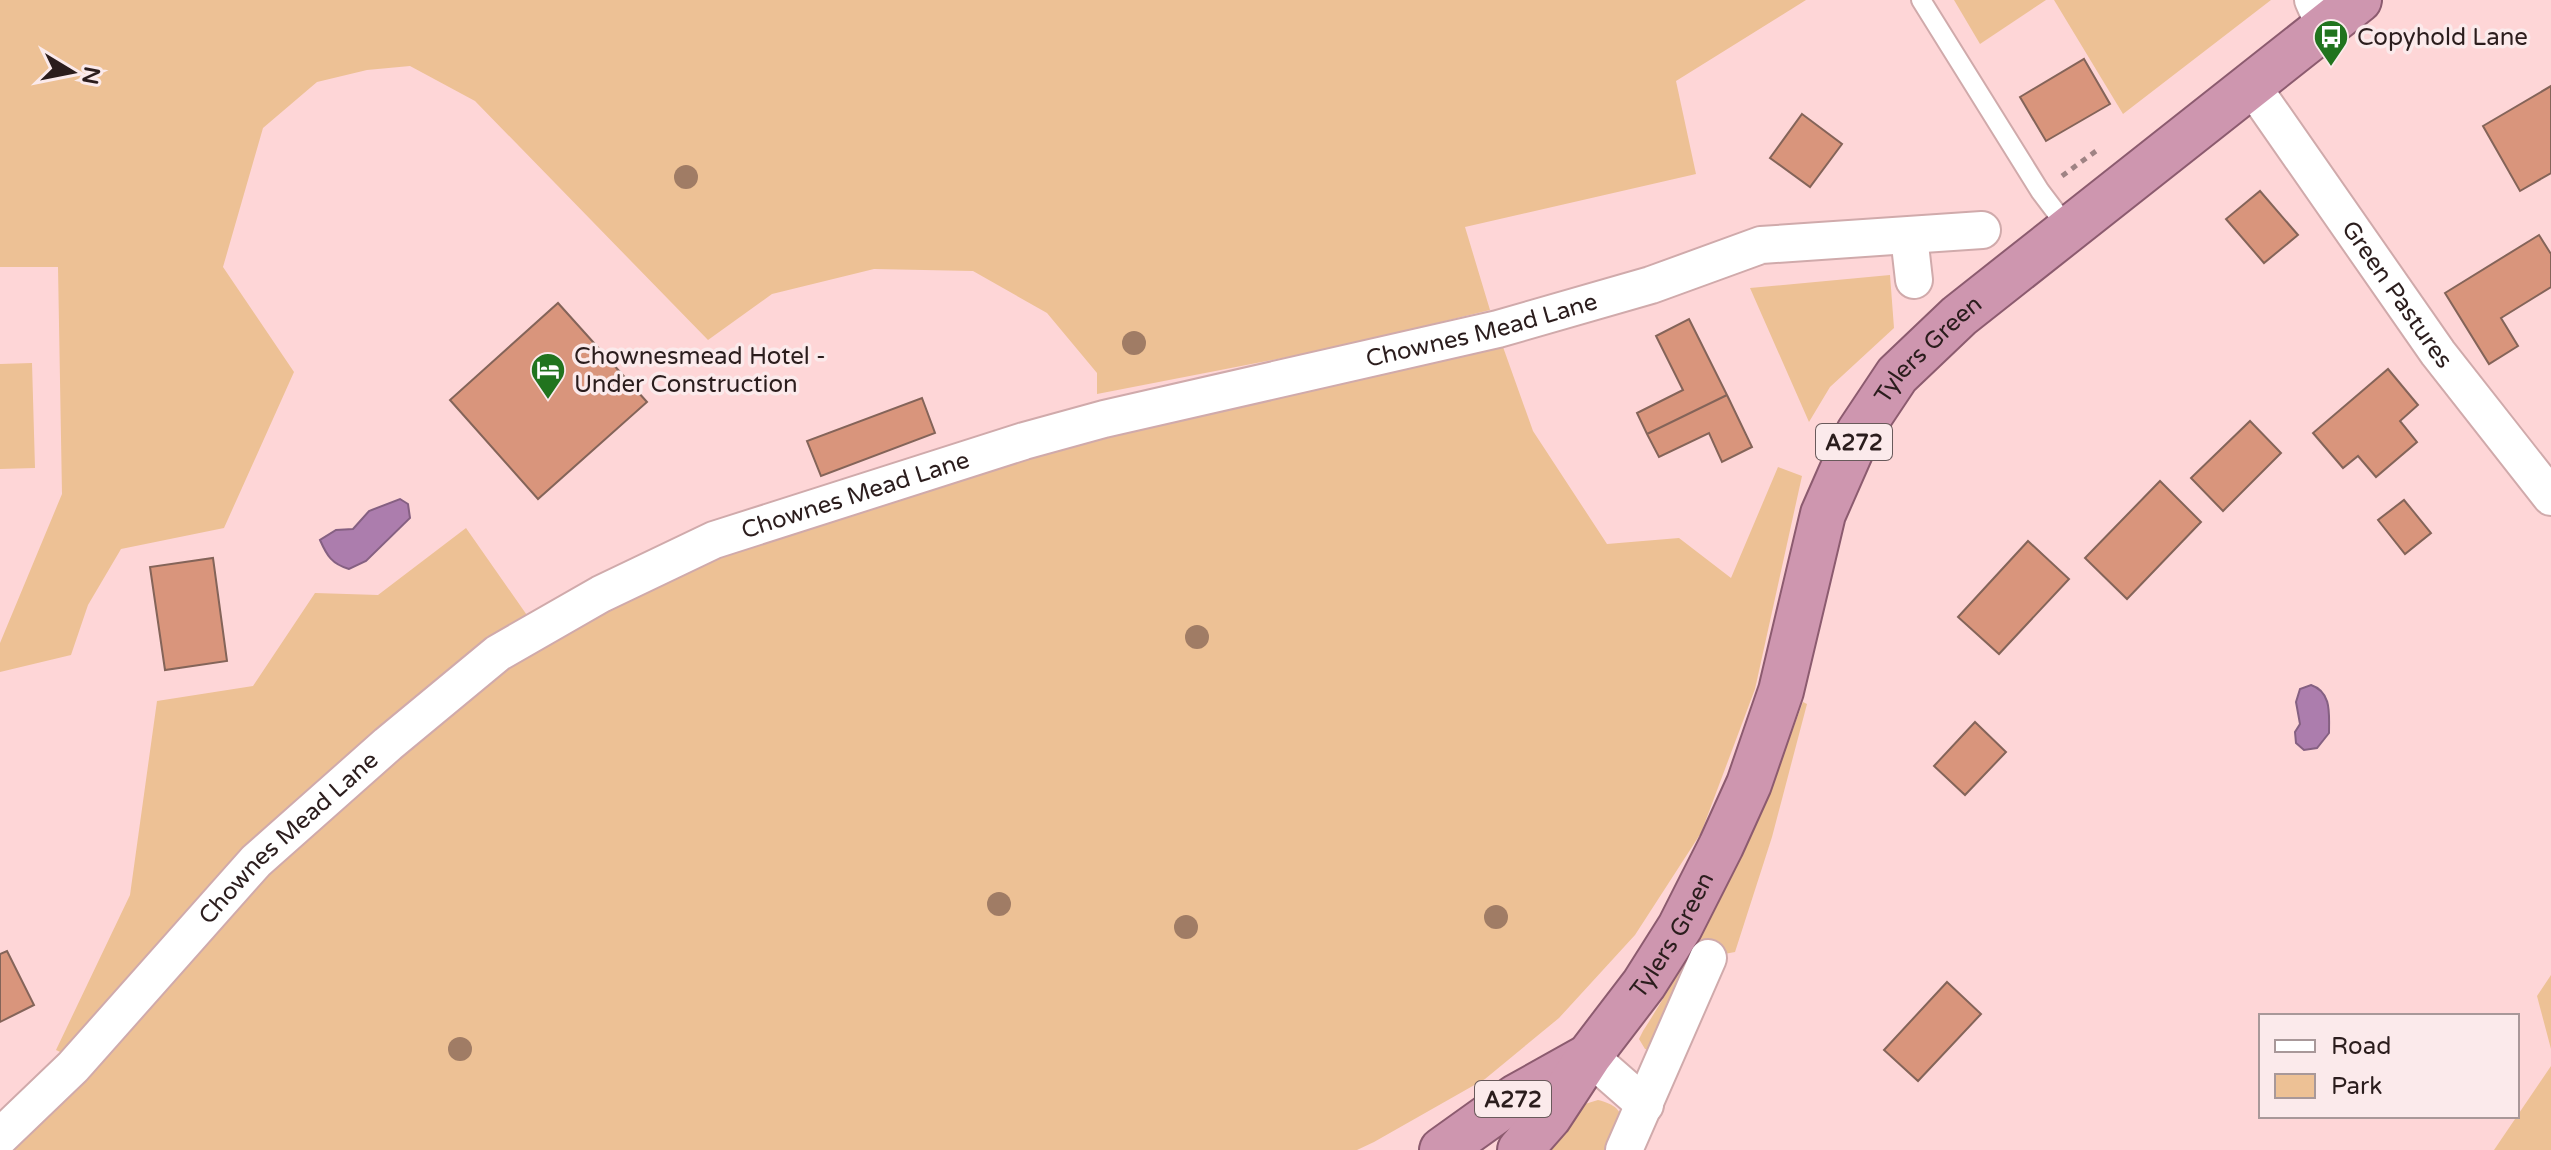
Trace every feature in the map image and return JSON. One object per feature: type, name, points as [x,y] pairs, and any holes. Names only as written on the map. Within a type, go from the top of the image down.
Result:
[{"type":"highway","name":"Tylers Green","points":[[1520,1150],[1549,1117],[1589,1056],[1644,984],[1680,927],[1721,846],[1749,784],[1788,666],[1823,514],[1859,432],[1897,375],[1959,316],[2252,86],[2319,14],[2359,0]]},
{"type":"highway","name":"Tylers Green","points":[[1442,1150],[1516,1097],[1589,1056]]},
{"type":"street","name":"Green Pastures","points":[[2252,86],[2438,353],[2551,497]]},
{"type":"street","name":"Chownes Mead Lane","points":[[0,1137],[73,1067],[256,861],[388,744],[498,653],[601,594],[714,540],[1037,437],[1119,415],[1498,329],[1651,285],[1761,245],[1982,230]]},
{"type":"street","points":[[1909,236],[1914,280]]},
{"type":"street","name":"Tylers Green","points":[[1624,1150],[1708,958]]},
{"type":"street","points":[[1589,1056],[1645,1105]]},
{"type":"lane","points":[[1921,0],[2040,191],[2068,228]]},
{"type":"green space","points":[[0,0],[1806,0],[1676,81],[1696,174],[1465,227],[1490,310],[1339,347],[1097,394],[1097,373],[1047,313],[973,271],[874,269],[772,294],[708,340],[475,101],[410,66],[367,70],[317,82],[263,128],[223,267],[294,372],[224,528],[121,549],[88,605],[71,655],[0,672],[0,643],[62,494],[58,267],[0,267]]},
{"type":"green space","points":[[1954,0],[2046,0],[1980,44]]},
{"type":"green space","points":[[2054,0],[2271,0],[2123,114]]},
{"type":"green space","points":[[1890,275],[1894,328],[1830,387],[1809,422],[1750,288]]},
{"type":"green space","points":[[1503,347],[1533,431],[1607,544],[1679,538],[1731,578],[1778,467],[1802,476],[1755,689],[1701,833],[1635,935],[1559,1018],[1485,1079],[1374,1142],[1357,1150],[14,1150],[94,1068],[56,1050],[130,895],[157,701],[253,686],[315,593],[378,595],[466,528],[545,641],[718,559],[1028,459],[1109,437]]},
{"type":"green space","points":[[32,363],[35,468],[0,469],[0,364]]},
{"type":"green space","points":[[1803,702],[1807,704],[1772,837],[1735,952],[1719,955],[1653,1051],[1645,1049],[1639,1039],[1691,951],[1732,871]]},
{"type":"green space","points":[[2551,975],[2551,1049],[2537,996]]},
{"type":"green space","points":[[2551,1066],[2551,1150],[2494,1150],[2516,1118],[2519,1118],[2519,1113]]},
{"type":"green space","points":[[1598,1100],[1608,1103],[1620,1113],[1621,1125],[1613,1150],[1546,1150],[1585,1104]]},
{"type":"shaded area","points":[[400,499],[408,504],[410,518],[366,561],[349,569],[331,559],[320,540],[336,530],[353,529],[369,511]]},
{"type":"shaded area","points":[[2311,685],[2326,698],[2329,733],[2317,748],[2304,750],[2296,743],[2295,732],[2300,724],[2296,702],[2300,689]]},
{"type":"building","points":[[2084,59],[2110,104],[2046,141],[2020,97]]},
{"type":"building","points":[[2551,86],[2551,173],[2520,191],[2483,126]]},
{"type":"building","points":[[1802,114],[1842,144],[1810,187],[1770,158]]},
{"type":"building","points":[[2260,191],[2298,235],[2264,263],[2226,219]]},
{"type":"building","points":[[2539,235],[2551,254],[2551,287],[2501,318],[2518,346],[2489,364],[2445,293]]},
{"type":"building","name":"Chownesmead Hotel - Under Construction","points":[[558,303],[647,402],[538,499],[450,400]]},
{"type":"building","points":[[1689,319],[1727,395],[1647,434],[1637,413],[1683,390],[1656,336]]},
{"type":"building","points":[[2388,369],[2418,405],[2400,421],[2417,442],[2376,477],[2358,456],[2343,468],[2313,433]]},
{"type":"building","points":[[1727,395],[1752,447],[1722,462],[1709,433],[1659,457],[1647,434]]},
{"type":"building","points":[[922,398],[935,433],[821,476],[807,441]]},
{"type":"building","points":[[2250,421],[2281,453],[2223,511],[2191,478]]},
{"type":"building","points":[[2160,481],[2201,522],[2127,599],[2085,558]]},
{"type":"building","points":[[2404,500],[2431,533],[2405,554],[2378,520]]},
{"type":"building","points":[[2028,541],[2069,579],[1999,654],[1958,617]]},
{"type":"building","points":[[213,558],[227,661],[165,670],[150,567]]},
{"type":"building","points":[[1975,722],[2006,752],[1965,795],[1934,766]]},
{"type":"building","points":[[7,951],[34,1005],[0,1022],[0,954]]},
{"type":"building","points":[[1947,982],[1981,1014],[1918,1081],[1884,1050]]},
{"type":"place","name":"Copyhold Lane","points":[[2331,68]]},
{"type":"place","name":"Chownesmead Hotel - Under Construction","points":[[548,401]]}]
